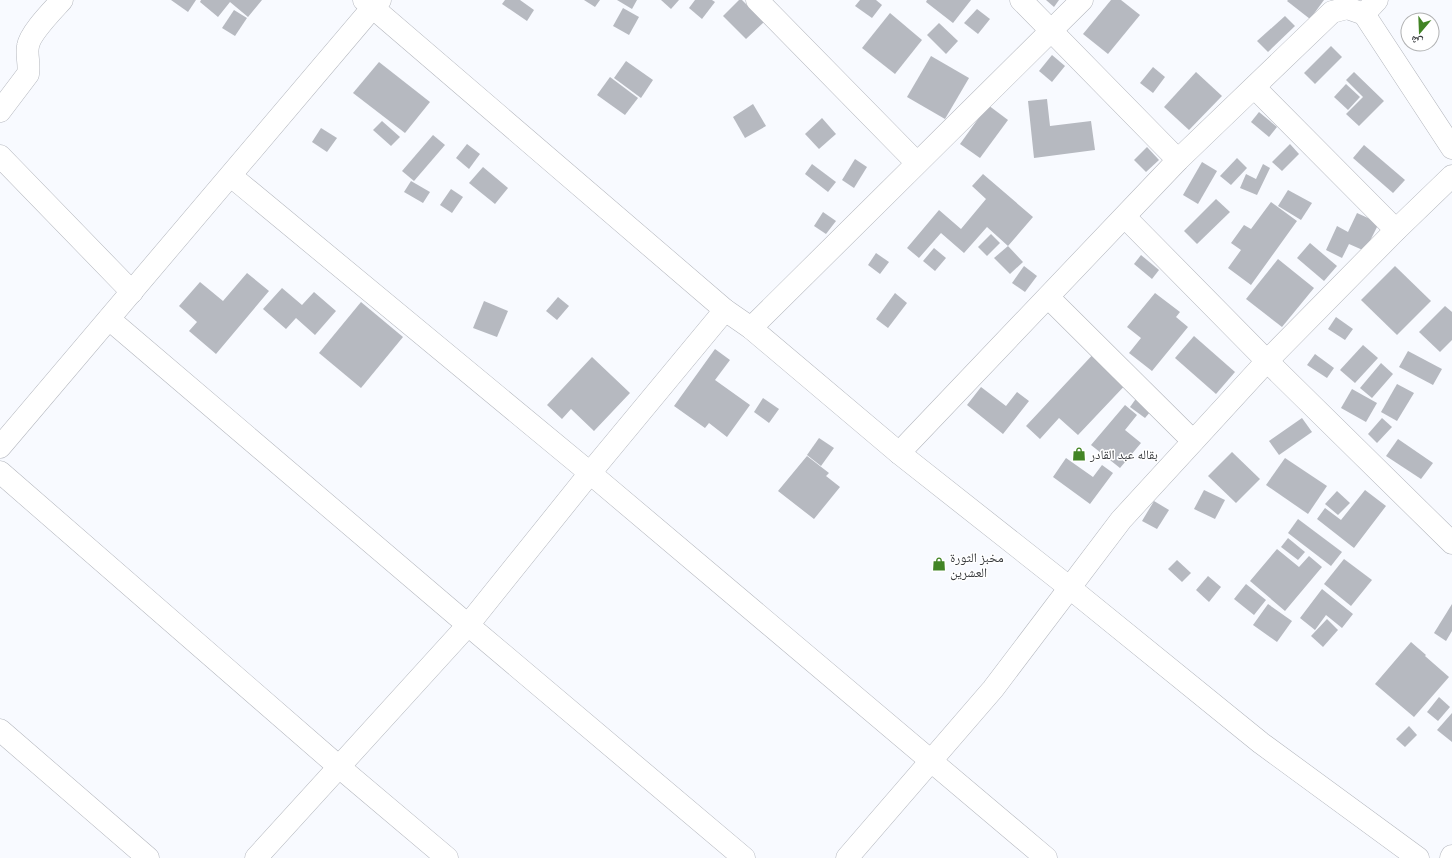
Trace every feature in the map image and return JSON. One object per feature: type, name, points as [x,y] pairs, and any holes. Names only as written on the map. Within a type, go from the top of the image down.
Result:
[{"type":"street","points":[[0,111],[28,74],[30,67],[28,46],[31,38],[62,0]]},
{"type":"street","points":[[757,0],[917,163]]},
{"type":"street","points":[[1021,0],[1178,160]]},
{"type":"street","points":[[751,328],[1082,0]]},
{"type":"street","points":[[0,447],[231,176],[372,2],[725,310],[751,328],[899,453],[1070,588],[1261,743],[1418,858]]},
{"type":"street","points":[[899,453],[1178,160],[1256,88],[1332,12],[1347,8],[1371,7],[1452,148]]},
{"type":"street","points":[[1256,88],[1396,230]]},
{"type":"street","points":[[0,156],[132,292]]},
{"type":"street","points":[[231,176],[590,473],[1046,858]]},
{"type":"street","points":[[848,858],[994,689],[1121,520],[1267,361],[1396,230],[1452,176]]},
{"type":"street","points":[[1125,217],[1267,361],[1452,543]]},
{"type":"street","points":[[1048,297],[1193,441]]},
{"type":"street","points":[[256,858],[338,766],[468,625],[590,473],[725,310]]},
{"type":"street","points":[[109,318],[468,625],[744,858]]},
{"type":"street","points":[[0,472],[338,766],[447,858]]},
{"type":"street","points":[[0,730],[148,858]]},
{"type":"building","points":[[171,0],[196,0],[188,12]]},
{"type":"building","points":[[201,0],[262,0],[248,17],[230,2],[218,17],[200,2]]},
{"type":"building","points":[[505,0],[520,0],[534,10],[527,21],[502,4]]},
{"type":"building","points":[[584,0],[600,0],[595,7]]},
{"type":"building","points":[[617,0],[637,0],[632,9]]},
{"type":"building","points":[[661,0],[679,0],[671,9]]},
{"type":"building","points":[[695,0],[712,0],[715,2],[702,19],[689,8]]},
{"type":"building","points":[[739,0],[742,0],[764,22],[746,39],[723,16]]},
{"type":"building","points":[[860,0],[876,0],[882,5],[872,18],[855,6]]},
{"type":"building","points":[[927,0],[971,0],[953,23],[926,2]]},
{"type":"building","points":[[1046,0],[1059,0],[1054,7]]},
{"type":"building","points":[[1111,0],[1121,0],[1140,15],[1108,54],[1083,34]]},
{"type":"building","points":[[1324,0],[1310,19],[1287,1]]},
{"type":"building","points":[[623,8],[639,17],[629,35],[613,26]]},
{"type":"building","points":[[977,9],[990,19],[978,34],[964,23]]},
{"type":"building","points":[[234,10],[247,18],[235,36],[222,28]]},
{"type":"building","points":[[890,13],[922,40],[895,74],[862,48]]},
{"type":"building","points":[[1285,16],[1295,26],[1268,52],[1257,41]]},
{"type":"building","points":[[939,23],[958,41],[946,54],[927,35]]},
{"type":"building","points":[[1331,46],[1342,57],[1315,84],[1304,73]]},
{"type":"building","points":[[1052,55],[1065,66],[1052,82],[1039,71]]},
{"type":"building","points":[[931,56],[969,78],[945,119],[907,97]]},
{"type":"building","points":[[626,61],[653,80],[641,98],[614,78]]},
{"type":"building","points":[[379,62],[430,102],[405,133],[353,93]]},
{"type":"building","points":[[1153,67],[1165,77],[1153,93],[1140,83]]},
{"type":"building","points":[[1196,72],[1222,96],[1189,130],[1164,107]]},
{"type":"building","points":[[1354,72],[1384,101],[1359,126],[1346,114],[1363,97],[1346,80]]},
{"type":"building","points":[[610,77],[638,98],[625,115],[597,95]]},
{"type":"building","points":[[1346,84],[1360,97],[1348,110],[1334,97]]},
{"type":"building","points":[[1047,99],[1050,126],[1091,121],[1095,150],[1034,158],[1028,101]]},
{"type":"building","points":[[753,104],[766,126],[745,138],[733,117]]},
{"type":"building","points":[[988,105],[1008,120],[980,158],[960,144]]},
{"type":"building","points":[[1259,112],[1277,127],[1269,137],[1251,122]]},
{"type":"building","points":[[822,118],[836,134],[819,149],[805,134]]},
{"type":"building","points":[[382,121],[400,137],[391,146],[373,130]]},
{"type":"building","points":[[321,128],[337,138],[327,152],[312,142]]},
{"type":"building","points":[[433,135],[445,145],[414,181],[402,171]]},
{"type":"building","points":[[467,144],[480,154],[469,169],[456,158]]},
{"type":"building","points":[[1290,144],[1299,154],[1282,171],[1272,162]]},
{"type":"building","points":[[1364,145],[1405,180],[1393,193],[1353,158]]},
{"type":"building","points":[[1147,147],[1159,160],[1146,172],[1134,160]]},
{"type":"building","points":[[1237,158],[1247,168],[1231,185],[1220,176]]},
{"type":"building","points":[[855,159],[867,167],[854,188],[842,180]]},
{"type":"building","points":[[1202,162],[1217,171],[1198,204],[1183,195]]},
{"type":"building","points":[[812,164],[836,182],[828,192],[805,174]]},
{"type":"building","points":[[1263,164],[1270,168],[1257,195],[1240,188],[1246,174],[1256,179]]},
{"type":"building","points":[[483,167],[508,188],[495,204],[469,183]]},
{"type":"building","points":[[983,174],[1033,217],[1008,246],[987,227],[964,253],[941,233],[919,258],[907,248],[939,210],[961,229],[986,199],[972,186]]},
{"type":"building","points":[[411,181],[430,192],[423,203],[404,192]]},
{"type":"building","points":[[451,189],[463,197],[452,213],[440,205]]},
{"type":"building","points":[[1288,190],[1312,203],[1301,220],[1278,206]]},
{"type":"building","points":[[1216,199],[1230,212],[1197,244],[1184,231]]},
{"type":"building","points":[[1271,202],[1297,221],[1251,285],[1228,268],[1241,250],[1231,243],[1244,225],[1251,229]]},
{"type":"building","points":[[823,212],[836,221],[826,234],[814,226]]},
{"type":"building","points":[[1357,213],[1379,223],[1365,251],[1349,244],[1342,258],[1326,250],[1337,226],[1348,232]]},
{"type":"building","points":[[991,234],[1000,243],[987,256],[978,247]]},
{"type":"building","points":[[1310,243],[1337,266],[1324,281],[1297,258]]},
{"type":"building","points":[[1008,246],[1023,262],[1010,274],[994,258]]},
{"type":"building","points":[[934,248],[946,258],[935,271],[923,261]]},
{"type":"building","points":[[876,253],[889,262],[880,274],[868,265]]},
{"type":"building","points":[[1141,255],[1159,270],[1152,279],[1134,264]]},
{"type":"building","points":[[1278,259],[1314,288],[1282,327],[1246,299]]},
{"type":"building","points":[[1024,266],[1037,276],[1025,292],[1012,283]]},
{"type":"building","points":[[1395,266],[1431,301],[1397,335],[1361,300]]},
{"type":"building","points":[[247,273],[269,291],[216,354],[189,331],[197,322],[179,306],[200,282],[223,301]]},
{"type":"building","points":[[282,288],[302,305],[314,292],[336,311],[315,335],[296,318],[286,329],[263,309]]},
{"type":"building","points":[[895,293],[907,303],[888,328],[876,319]]},
{"type":"building","points":[[1155,293],[1180,312],[1176,317],[1188,327],[1152,371],[1129,353],[1141,338],[1127,327]]},
{"type":"building","points":[[558,297],[569,306],[557,320],[546,311]]},
{"type":"building","points":[[484,301],[508,311],[497,337],[473,328]]},
{"type":"building","points":[[361,302],[403,337],[361,388],[319,353]]},
{"type":"building","points":[[1445,306],[1452,312],[1452,340],[1440,352],[1419,332]]},
{"type":"building","points":[[1336,317],[1353,329],[1345,340],[1328,329]]},
{"type":"building","points":[[1194,336],[1235,372],[1216,394],[1175,358]]},
{"type":"building","points":[[1363,345],[1378,358],[1355,383],[1340,370]]},
{"type":"building","points":[[715,349],[730,360],[715,380],[750,405],[727,437],[709,423],[705,428],[674,406]]},
{"type":"building","points":[[1098,349],[1131,379],[1078,435],[1059,418],[1040,439],[1026,426]]},
{"type":"building","points":[[1408,351],[1442,369],[1433,385],[1399,367]]},
{"type":"building","points":[[1315,354],[1334,368],[1327,378],[1307,365]]},
{"type":"building","points":[[592,357],[630,393],[594,431],[571,409],[562,419],[547,405]]},
{"type":"building","points":[[1381,363],[1393,374],[1372,398],[1360,388]]},
{"type":"building","points":[[1397,384],[1414,393],[1397,421],[1381,412]]},
{"type":"building","points":[[981,387],[1006,406],[1017,392],[1029,401],[1003,434],[967,405]]},
{"type":"building","points":[[1352,389],[1377,403],[1366,422],[1341,408]]},
{"type":"building","points":[[1140,393],[1156,405],[1145,418],[1130,407]]},
{"type":"building","points":[[763,398],[779,409],[769,423],[754,412]]},
{"type":"building","points":[[1125,405],[1137,415],[1125,430],[1141,443],[1120,468],[1091,445]]},
{"type":"building","points":[[1302,418],[1312,432],[1279,455],[1269,441]]},
{"type":"building","points":[[1382,418],[1392,427],[1377,443],[1368,434]]},
{"type":"building","points":[[819,438],[834,448],[821,466],[807,455]]},
{"type":"building","points":[[1398,439],[1433,463],[1421,479],[1386,456]]},
{"type":"building","points":[[1232,452],[1260,479],[1236,503],[1208,476]]},
{"type":"building","points":[[807,456],[829,473],[826,476],[840,487],[814,519],[778,491]]},
{"type":"building","points":[[1066,458],[1093,477],[1102,465],[1113,473],[1090,504],[1053,477]]},
{"type":"building","points":[[1285,458],[1327,486],[1308,514],[1266,485]]},
{"type":"building","points":[[1204,490],[1225,500],[1215,519],[1194,509]]},
{"type":"building","points":[[1365,490],[1386,506],[1354,548],[1317,519],[1325,508],[1341,520]]},
{"type":"building","points":[[1337,491],[1350,503],[1338,515],[1325,504]]},
{"type":"building","points":[[1154,501],[1169,510],[1157,529],[1142,521]]},
{"type":"building","points":[[1298,519],[1342,552],[1331,566],[1288,533]]},
{"type":"building","points":[[1288,538],[1305,552],[1298,560],[1281,547]]},
{"type":"building","points":[[1277,549],[1299,567],[1309,556],[1322,567],[1285,611],[1250,581]]},
{"type":"building","points":[[1344,559],[1372,580],[1351,606],[1324,584]]},
{"type":"building","points":[[1177,560],[1191,573],[1182,582],[1168,569]]},
{"type":"building","points":[[1208,576],[1221,587],[1209,602],[1196,590]]},
{"type":"building","points":[[1246,584],[1266,600],[1254,615],[1234,599]]},
{"type":"building","points":[[1322,589],[1353,614],[1342,628],[1326,615],[1315,630],[1300,618]]},
{"type":"building","points":[[1268,604],[1292,621],[1277,642],[1253,625]]},
{"type":"building","points":[[1452,604],[1452,631],[1446,641],[1434,633]]},
{"type":"building","points":[[1327,619],[1338,630],[1323,647],[1311,636]]},
{"type":"building","points":[[1411,642],[1449,677],[1414,717],[1375,684]]},
{"type":"building","points":[[1439,697],[1450,707],[1438,721],[1427,712]]},
{"type":"building","points":[[1452,713],[1452,742],[1437,730]]},
{"type":"building","points":[[1409,726],[1417,735],[1405,747],[1396,739]]},
{"type":"place","name":"بقاله عبد القادر","points":[[1079,454]]},
{"type":"place","name":"مخبز الثورة العشرين","points":[[939,564]]}]
